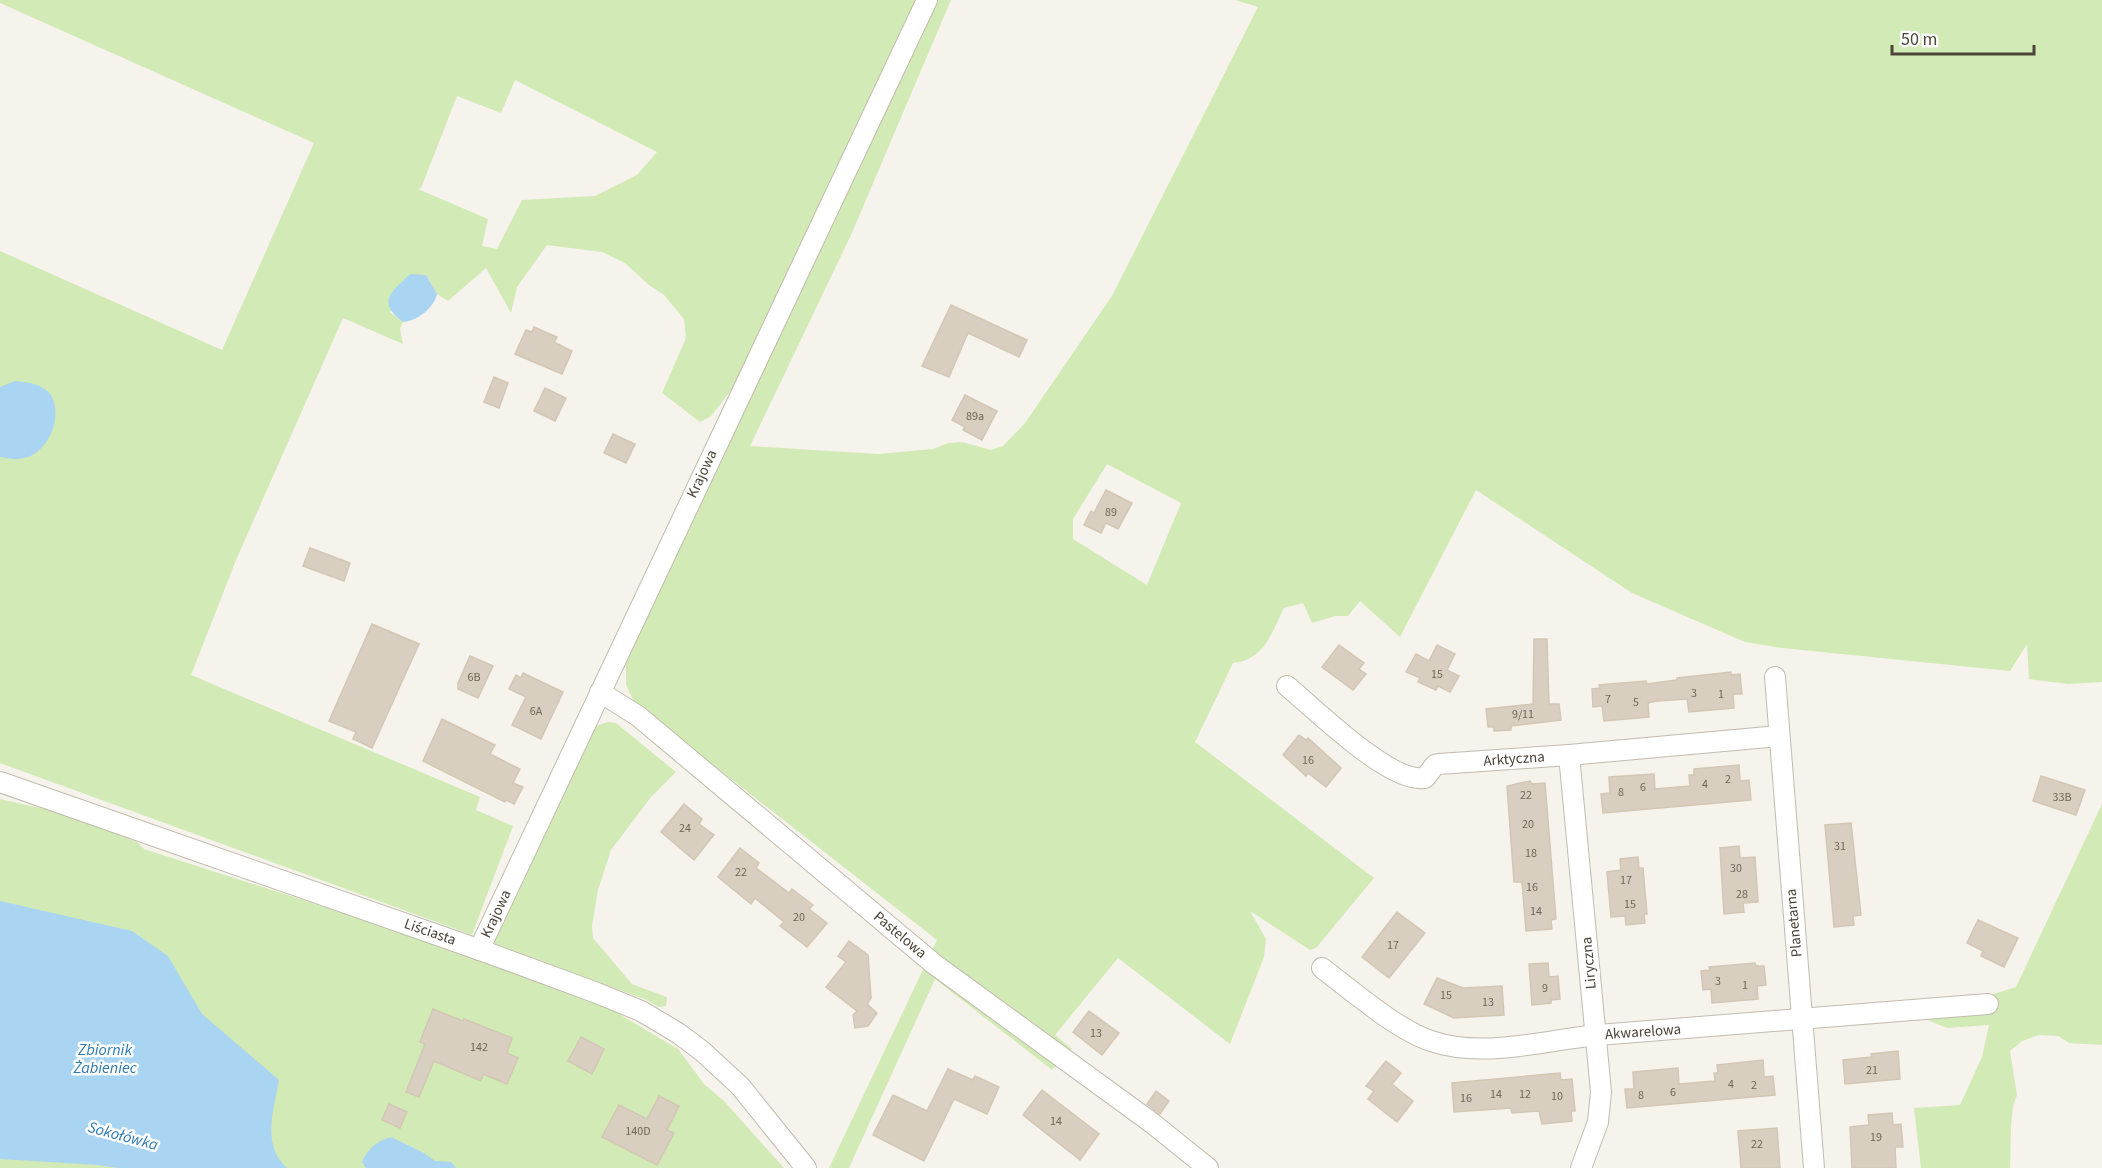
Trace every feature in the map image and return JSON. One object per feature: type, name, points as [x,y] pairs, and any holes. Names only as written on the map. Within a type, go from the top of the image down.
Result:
[{"type":"street","name":"Krajowa","points":[[479,950],[927,0]]},
{"type":"street","name":"Planetarna","points":[[1775,677],[1814,1168]]},
{"type":"street","name":"Arktyczna","points":[[1287,686],[1368,754],[1418,780],[1425,778],[1435,765],[1439,764],[1779,736]]},
{"type":"street","name":"Pastelowa","points":[[600,692],[638,716],[933,964],[1135,1110],[1208,1168]]},
{"type":"street","name":"Liryczna","points":[[1569,755],[1601,1092],[1598,1122],[1581,1168]]},
{"type":"street","name":"Liściasta","points":[[0,782],[479,950],[641,1011],[678,1033],[741,1086],[806,1168]]},
{"type":"street","name":"Akwarelowa","points":[[1322,968],[1404,1028],[1431,1041],[1466,1048],[1492,1048],[1596,1035],[1988,1004]]},
{"type":"green space","points":[[0,0],[924,0],[747,370],[711,416],[700,422],[662,393],[686,338],[684,319],[664,295],[625,263],[602,252],[547,245],[517,287],[511,313],[486,268],[448,301],[437,294],[426,275],[390,312],[403,322],[400,329],[403,344],[343,318],[236,560],[191,675],[480,797],[476,810],[513,826],[472,935],[0,763],[0,251],[222,350],[314,143],[0,3]],"holes":[[[515,80],[657,152],[637,175],[595,196],[522,200],[497,249],[482,246],[488,219],[418,189],[421,188],[457,96],[501,113]]]},
{"type":"green space","points":[[931,0],[951,0],[851,235],[750,446],[878,454],[933,449],[949,443],[962,442],[991,450],[1003,446],[1025,423],[1112,296],[1258,7],[1235,0],[2102,0],[2102,682],[2068,684],[2029,679],[2027,644],[2010,671],[1782,648],[1745,642],[1632,593],[1476,490],[1400,637],[1360,601],[1348,616],[1335,616],[1312,623],[1303,603],[1284,608],[1271,636],[1260,651],[1244,661],[1233,663],[1195,742],[1374,878],[1316,948],[1310,950],[1250,911],[1266,939],[1264,957],[1230,1044],[1118,958],[1055,1035],[1072,1049],[1052,1070],[935,979],[849,1168],[829,1168],[937,940],[635,704],[626,685],[626,662]],"holes":[[[1107,464],[1181,503],[1147,585],[1073,539],[1073,519]]]},
{"type":"green space","points":[[608,722],[616,723],[676,772],[651,797],[611,850],[598,890],[592,926],[593,938],[632,984],[667,997],[666,1006],[658,1007],[647,1000],[492,943],[593,727]]},
{"type":"green space","points":[[0,799],[58,812],[137,842],[144,849],[480,957],[609,1008],[678,1049],[704,1084],[724,1101],[784,1168],[0,1168]]},
{"type":"green space","points":[[2102,804],[2102,1045],[2069,1043],[2058,1036],[2039,1035],[2022,1041],[2010,1051],[2017,1095],[2013,1106],[2011,1126],[2010,1168],[1921,1168],[1914,1108],[1960,1105],[1982,1057],[1989,1025],[1947,1028],[1920,1017],[2016,987]]},
{"type":"water","points":[[410,274],[426,275],[437,294],[424,313],[403,322],[395,315],[388,303],[392,292]]},
{"type":"water","points":[[15,381],[35,384],[45,389],[52,397],[55,414],[52,432],[42,447],[28,457],[10,459],[0,457],[0,387]]},
{"type":"water","name":"Zbiornik Żabieniec","points":[[0,901],[132,931],[168,956],[202,1014],[279,1080],[272,1114],[272,1138],[279,1159],[287,1168],[119,1168],[0,1159]]},
{"type":"water","points":[[391,1137],[435,1161],[451,1162],[456,1168],[366,1168],[362,1162],[370,1149]]},
{"type":"building","points":[[951,305],[1027,340],[1019,357],[968,333],[949,377],[922,366]]},
{"type":"building","points":[[534,327],[557,337],[554,342],[572,351],[562,374],[515,354],[526,330],[532,332]]},
{"type":"building","points":[[494,377],[508,383],[499,408],[484,402]]},
{"type":"building","points":[[545,388],[566,398],[555,421],[534,411]]},
{"type":"building","points":[[965,395],[997,411],[982,440],[963,430],[965,427],[952,420]]},
{"type":"building","points":[[613,434],[635,444],[626,463],[604,453]]},
{"type":"building","points":[[1106,490],[1132,503],[1118,529],[1106,523],[1101,533],[1084,525],[1091,511],[1094,513]]},
{"type":"building","points":[[310,548],[350,563],[344,581],[303,566]]},
{"type":"building","points":[[372,624],[419,644],[372,748],[353,739],[356,732],[329,721]]},
{"type":"building","points":[[1534,639],[1547,639],[1549,704],[1559,704],[1561,720],[1511,726],[1511,730],[1494,731],[1494,727],[1488,727],[1486,709],[1533,704]]},
{"type":"building","points":[[1339,645],[1364,663],[1359,669],[1366,674],[1353,690],[1322,667]]},
{"type":"building","points":[[1437,645],[1455,654],[1447,670],[1459,676],[1450,692],[1438,686],[1436,690],[1418,682],[1420,678],[1406,672],[1416,654],[1429,661]]},
{"type":"building","points":[[470,656],[493,666],[478,698],[458,689],[458,683]]},
{"type":"building","points":[[1731,672],[1731,675],[1740,674],[1742,694],[1733,694],[1734,708],[1689,712],[1687,699],[1657,701],[1648,703],[1649,717],[1604,721],[1602,706],[1593,707],[1592,689],[1600,688],[1599,685],[1646,681],[1647,684]]},
{"type":"building","points":[[523,673],[563,692],[541,739],[512,725],[526,697],[509,689],[516,675],[521,678]]},
{"type":"building","points":[[442,719],[495,745],[490,754],[520,769],[513,783],[523,787],[514,804],[506,800],[505,802],[423,761]]},
{"type":"building","points":[[1299,735],[1306,740],[1308,738],[1341,768],[1326,787],[1308,773],[1306,776],[1283,755]]},
{"type":"building","points":[[1739,765],[1740,781],[1749,780],[1751,800],[1603,813],[1601,794],[1610,793],[1609,777],[1654,774],[1655,789],[1690,786],[1689,775],[1694,775],[1694,769]]},
{"type":"building","points":[[2041,776],[2085,790],[2076,815],[2033,801]]},
{"type":"building","points":[[1530,781],[1532,784],[1545,783],[1556,919],[1551,920],[1552,929],[1526,931],[1522,882],[1514,882],[1507,786]]},
{"type":"building","points":[[684,804],[702,819],[699,824],[714,835],[694,860],[661,832]]},
{"type":"building","points":[[1851,823],[1861,915],[1853,916],[1854,925],[1834,927],[1825,825]]},
{"type":"building","points":[[1739,846],[1740,858],[1755,857],[1758,902],[1743,903],[1744,912],[1724,914],[1720,848]]},
{"type":"building","points":[[740,848],[759,863],[756,868],[789,893],[792,889],[813,905],[809,909],[827,923],[807,947],[780,926],[784,922],[755,898],[751,904],[718,877]]},
{"type":"building","points":[[1638,857],[1639,868],[1643,868],[1647,914],[1644,914],[1645,923],[1626,925],[1625,916],[1611,917],[1607,872],[1621,870],[1620,859]]},
{"type":"building","points":[[1397,912],[1425,933],[1389,978],[1362,957]]},
{"type":"building","points":[[1978,920],[2018,938],[2004,967],[1981,956],[1983,951],[1967,943]]},
{"type":"building","points":[[849,941],[868,955],[871,998],[867,1004],[877,1013],[868,1026],[855,1028],[853,1015],[857,1011],[826,987],[846,962],[838,956]]},
{"type":"building","points":[[1548,963],[1549,977],[1558,976],[1560,999],[1551,1000],[1551,1003],[1532,1005],[1529,964]]},
{"type":"building","points":[[1755,963],[1756,966],[1764,966],[1766,985],[1757,986],[1758,999],[1712,1003],[1711,989],[1703,990],[1701,971],[1710,970],[1709,967]]},
{"type":"building","points":[[1437,978],[1463,988],[1502,986],[1504,1015],[1454,1018],[1424,1004]]},
{"type":"building","points":[[433,1009],[512,1038],[507,1053],[518,1058],[507,1084],[483,1074],[481,1081],[434,1061],[419,1097],[406,1092],[425,1044],[420,1042]]},
{"type":"building","points":[[1089,1011],[1119,1033],[1102,1055],[1073,1032]]},
{"type":"building","points":[[581,1037],[604,1049],[592,1074],[568,1061]]},
{"type":"building","points":[[1898,1051],[1900,1079],[1845,1084],[1843,1060]]},
{"type":"building","points":[[1763,1060],[1764,1077],[1773,1076],[1775,1095],[1627,1108],[1625,1089],[1634,1089],[1633,1072],[1678,1068],[1679,1084],[1715,1081],[1714,1073],[1718,1073],[1717,1065]]},
{"type":"building","points":[[1386,1061],[1401,1073],[1392,1084],[1413,1101],[1397,1122],[1368,1099],[1374,1091],[1366,1086]]},
{"type":"building","points":[[948,1069],[973,1080],[975,1076],[999,1087],[987,1114],[954,1099],[924,1161],[873,1135],[893,1095],[927,1111]]},
{"type":"building","points":[[1560,1073],[1561,1080],[1572,1079],[1575,1111],[1571,1111],[1572,1121],[1542,1124],[1539,1111],[1512,1113],[1511,1108],[1454,1112],[1452,1083]]},
{"type":"building","points":[[1042,1090],[1099,1134],[1080,1160],[1023,1115]]},
{"type":"building","points":[[1156,1091],[1169,1101],[1160,1114],[1147,1104]]},
{"type":"building","points":[[659,1096],[679,1106],[667,1130],[674,1133],[657,1165],[602,1137],[619,1105],[647,1119]]},
{"type":"building","points":[[389,1104],[407,1112],[400,1128],[382,1120]]},
{"type":"building","points":[[1892,1113],[1893,1125],[1901,1124],[1903,1147],[1895,1147],[1896,1168],[1852,1168],[1850,1127],[1869,1125],[1868,1115]]},
{"type":"building","points":[[1777,1128],[1780,1168],[1741,1168],[1738,1131]]},
{"type":"water label","name":"Sokołówka","points":[[123,1136]]}]
